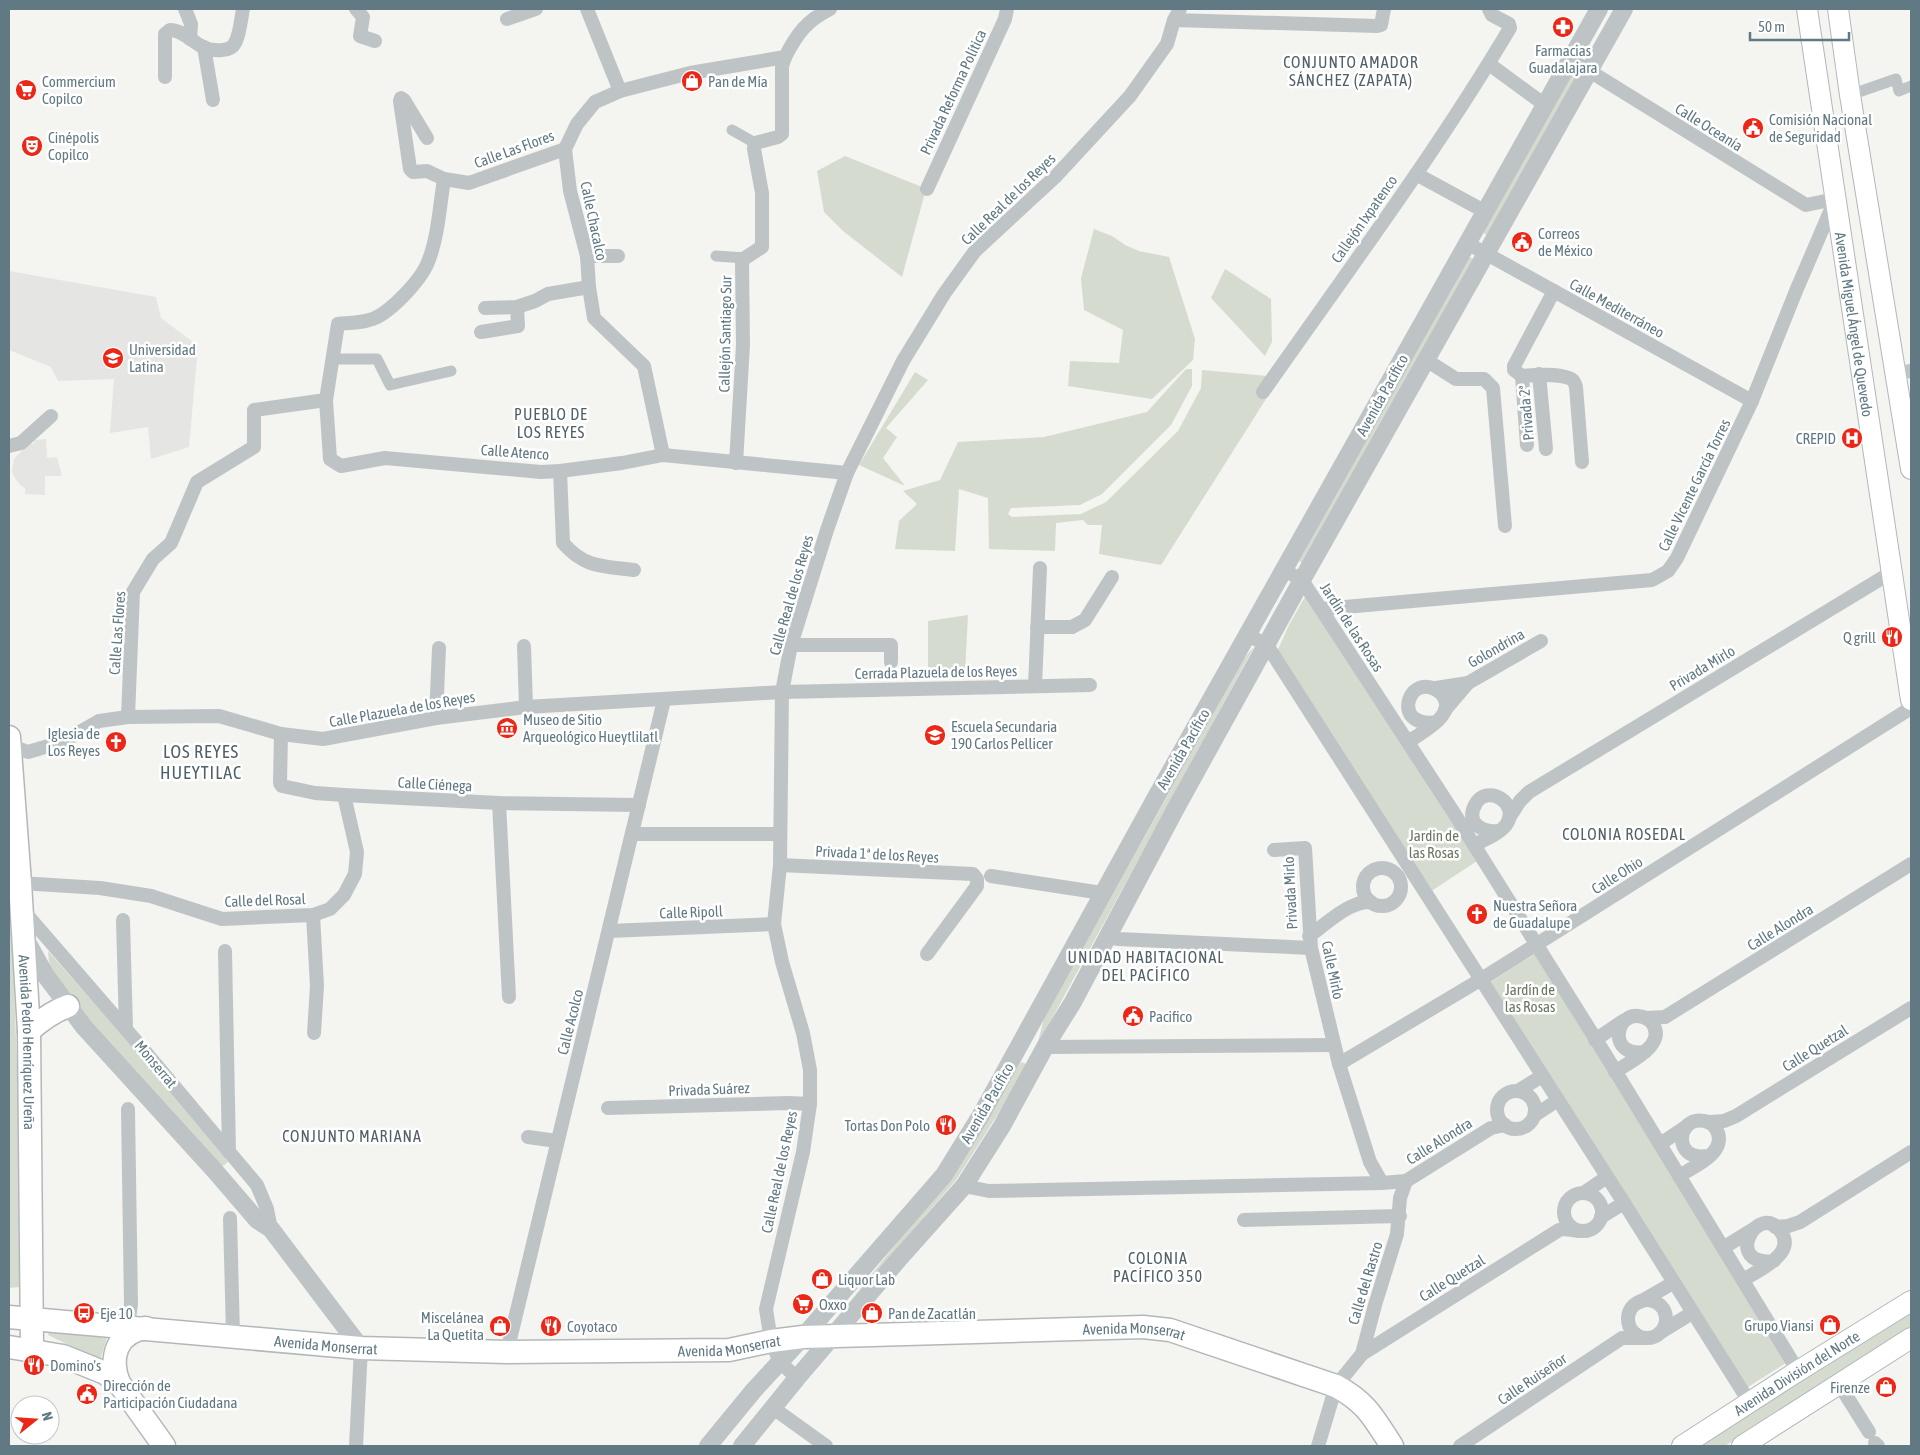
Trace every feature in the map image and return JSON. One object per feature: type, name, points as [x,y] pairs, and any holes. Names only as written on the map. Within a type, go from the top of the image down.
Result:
[{"type":"main road","name":"Avenida Miguel Ángel de Quevedo","points":[[1807,9],[1911,700]]},
{"type":"main road","points":[[1838,9],[1850,95],[1903,372],[1911,469]]},
{"type":"main road","name":"Avenida Pedro Henríquez Ureña","points":[[9,737],[24,935],[29,1031],[32,1350]]},
{"type":"main road","points":[[29,1031],[42,1019],[68,1006]]},
{"type":"main road","name":"Avenida División del Norte","points":[[1682,1446],[1911,1301]]},
{"type":"main road","name":"Avenida Monserrat","points":[[9,1317],[234,1335],[361,1348],[507,1352],[729,1350],[771,1341],[835,1335],[1143,1327],[1170,1330],[1336,1386],[1354,1396],[1369,1410],[1392,1446]]},
{"type":"main road","points":[[137,1327],[125,1337],[117,1348],[114,1371],[119,1383],[164,1446]]},
{"type":"main road","name":"Avenida División del Norte","points":[[1742,1446],[1911,1338]]},
{"type":"main road","points":[[9,1347],[63,1356],[89,1366],[119,1383]]},
{"type":"street","points":[[185,9],[191,24],[190,38]]},
{"type":"street","points":[[165,77],[165,34],[170,30],[176,30],[204,47],[221,50],[229,49],[235,43],[243,9]]},
{"type":"street","points":[[356,9],[363,17],[360,36],[375,41]]},
{"type":"street","points":[[507,19],[536,9]]},
{"type":"street","points":[[587,9],[620,91]]},
{"type":"street","points":[[732,130],[755,143],[778,137],[782,134],[782,66],[785,57],[798,32],[817,15],[830,9]]},
{"type":"street","name":"Privada Reforma Política","points":[[927,189],[1005,19],[1007,9]]},
{"type":"street","points":[[1177,15],[1377,26],[1382,25],[1384,9]]},
{"type":"street","name":"Callejón Ixpatenco","points":[[1263,392],[1416,174],[1489,64],[1510,26],[1492,15],[1489,9]]},
{"type":"street","name":"Avenida Pacífico","points":[[708,1446],[736,1411],[944,1175],[1021,1045],[1102,893],[1599,9]]},
{"type":"street","name":"Avenida Pacífico","points":[[742,1446],[898,1260],[964,1186],[1002,1126],[1042,1052],[1073,1002],[1176,808],[1302,580],[1624,9]]},
{"type":"street","name":"Calle Real de los Reyes","points":[[798,1378],[780,1362],[771,1341],[766,1309],[803,1152],[810,1104],[810,1070],[803,1033],[782,962],[774,924],[780,865],[782,692],[791,645],[847,473],[903,361],[944,294],[975,251],[1056,176],[1130,96],[1167,44],[1177,15]]},
{"type":"street","points":[[204,47],[213,100]]},
{"type":"street","name":"Calle Las Flores","points":[[428,138],[402,98],[400,101],[410,169],[413,172],[427,171],[444,179],[469,183],[565,149],[577,124],[595,102],[620,91],[690,73],[785,57]]},
{"type":"street","name":"Calle Oceanía","points":[[1570,60],[1806,205],[1835,199]]},
{"type":"street","points":[[1489,64],[1545,105]]},
{"type":"street","points":[[1850,95],[1896,79],[1899,90],[1911,86]]},
{"type":"street","name":"Callejón Santiago Sur","points":[[736,463],[743,345],[742,262],[762,247],[762,194],[754,149],[755,143]]},
{"type":"street","name":"Calle Chacalco","points":[[565,149],[570,192],[587,256],[594,318],[644,366],[662,455]]},
{"type":"street","points":[[1416,174],[1484,211]]},
{"type":"street","points":[[326,400],[338,324],[370,320],[395,306],[428,263],[444,179]]},
{"type":"street","name":"Calle Vicente García Torres","points":[[1322,609],[1652,580],[1668,572],[1677,558],[1752,401],[1835,199]]},
{"type":"street","name":"Calle Mediterráneo","points":[[1467,243],[1752,401]]},
{"type":"street","points":[[587,256],[618,256]]},
{"type":"street","points":[[716,256],[745,258]]},
{"type":"street","points":[[485,308],[517,307],[534,302],[548,294],[589,287]]},
{"type":"street","points":[[1554,291],[1514,366],[1516,372],[1522,376],[1539,374],[1569,378],[1574,381],[1582,462]]},
{"type":"street","points":[[481,332],[518,326],[517,307]]},
{"type":"street","points":[[332,359],[376,359],[390,385],[450,371]]},
{"type":"street","points":[[1426,360],[1456,378],[1484,379],[1493,388],[1505,526]]},
{"type":"street","name":"Privada 2ª","points":[[1539,374],[1546,449]]},
{"type":"street","points":[[1522,376],[1527,445]]},
{"type":"street","name":"Calle Las Flores","points":[[128,717],[133,592],[153,558],[171,543],[198,482],[254,448],[254,410],[326,400]]},
{"type":"street","name":"Calle Atenco","points":[[326,400],[330,458],[341,466],[385,458],[541,472],[622,463],[662,455],[847,473]]},
{"type":"street","points":[[9,446],[22,443],[51,416]]},
{"type":"street","points":[[560,471],[563,543],[570,552],[584,562],[592,565],[634,570]]},
{"type":"street","points":[[1035,686],[1040,568]]},
{"type":"street","name":"Jardín de las Rosas","points":[[1284,570],[1302,580],[1454,813],[1596,1040],[1798,1371]]},
{"type":"street","name":"Privada Mirlo","points":[[1500,797],[1517,796],[1529,792],[1892,572]]},
{"type":"street","points":[[1037,627],[1072,628],[1085,620],[1112,577]]},
{"type":"street","points":[[1248,635],[1267,645],[1608,1177],[1750,1403]]},
{"type":"street","name":"Golondrina","points":[[1445,710],[1468,683],[1541,641]]},
{"type":"street","points":[[791,645],[891,645],[891,662]]},
{"type":"street","points":[[524,646],[526,707]]},
{"type":"street","points":[[436,718],[439,648]]},
{"type":"street","name":"Golondrina","points":[[1436,688],[1468,683]]},
{"type":"street","name":"Cerrada Plazuela de los Reyes","points":[[782,692],[1090,685]]},
{"type":"street","points":[[1387,710],[1420,687],[1436,688],[1442,694],[1446,702],[1445,710],[1441,717],[1408,742]]},
{"type":"street","name":"Calle Plazuela de los Reyes","points":[[9,745],[28,752],[62,742],[99,721],[128,717],[219,716],[281,734],[323,739],[436,718],[526,707],[782,692]]},
{"type":"street","points":[[1413,692],[1409,701],[1409,711],[1412,716],[1415,720],[1425,724],[1435,722]]},
{"type":"street","name":"Calle Acolco","points":[[507,1352],[664,700]]},
{"type":"street","name":"Calle Ohio","points":[[1338,1064],[1480,980],[1911,708]]},
{"type":"street","name":"Calle Ciénega","points":[[281,734],[280,783],[282,786],[315,793],[499,803],[639,805]]},
{"type":"street","name":"Privada Mirlo","points":[[1509,818],[1520,801],[1529,792]]},
{"type":"street","points":[[1454,813],[1484,796],[1492,794],[1506,802],[1509,818],[1505,826],[1474,846]]},
{"type":"street","name":"Calle del Rosal","points":[[20,883],[100,888],[151,896],[222,919],[313,915],[330,909],[344,895],[355,874],[358,852],[344,795]]},
{"type":"street","points":[[1477,800],[1472,809],[1473,820],[1479,828],[1489,832],[1499,831]]},
{"type":"street","points":[[499,803],[509,997]]},
{"type":"street","points":[[632,834],[780,834]]},
{"type":"street","name":"Privada Mirlo","points":[[1274,850],[1305,848],[1310,942]]},
{"type":"street","points":[[1402,856],[1384,868],[1375,870],[1368,875],[1364,883],[1364,894],[1371,902],[1379,906],[1388,906],[1396,900],[1401,892],[1418,881]]},
{"type":"street","name":"Calle Alondra","points":[[1646,1018],[1665,1017],[1911,864]]},
{"type":"street","name":"Privada 1ª de los Reyes","points":[[780,865],[973,874],[977,879],[977,886],[927,954]]},
{"type":"street","points":[[1384,868],[1398,876],[1401,892]]},
{"type":"street","points":[[991,876],[1102,893]]},
{"type":"street","name":"Calle Mirlo","points":[[1338,1064],[1310,942],[1353,904],[1364,883]]},
{"type":"street","name":"Calle Mirlo","points":[[1353,904],[1364,901],[1371,902]]},
{"type":"street","name":"Monserrat","points":[[22,910],[257,1184],[267,1209],[271,1229]]},
{"type":"street","points":[[313,915],[317,986],[314,1033]]},
{"type":"street","points":[[123,920],[126,1029]]},
{"type":"street","name":"Calle Ripoll","points":[[609,931],[774,924]]},
{"type":"street","name":"Monserrat","points":[[24,935],[46,976],[84,1028],[215,1171],[257,1220],[271,1229],[361,1348]]},
{"type":"street","points":[[1106,937],[1118,939],[1310,942]]},
{"type":"street","points":[[224,951],[229,1152]]},
{"type":"street","name":"Calle Quetzal","points":[[1710,1122],[1724,1121],[1736,1116],[1911,1008]]},
{"type":"street","points":[[1596,1040],[1630,1017],[1638,1016],[1646,1018],[1652,1023],[1655,1031],[1655,1040]]},
{"type":"street","points":[[1615,1072],[1651,1047],[1665,1017]]},
{"type":"street","points":[[1623,1021],[1618,1030],[1619,1041],[1625,1049],[1634,1054],[1644,1052]]},
{"type":"street","points":[[1021,1045],[1042,1052],[1333,1045]]},
{"type":"street","points":[[1338,1064],[1370,1162],[1382,1183]]},
{"type":"street","points":[[1542,1076],[1518,1091],[1508,1093],[1501,1099],[1498,1107],[1498,1123],[1513,1129],[1522,1128],[1530,1123],[1535,1115],[1558,1100]]},
{"type":"street","points":[[1518,1091],[1532,1099],[1535,1115]]},
{"type":"street","name":"Privada Suárez","points":[[608,1108],[810,1104]]},
{"type":"street","points":[[128,1109],[131,1304],[137,1327]]},
{"type":"street","name":"Calle Quetzal","points":[[1719,1144],[1728,1126],[1736,1116]]},
{"type":"street","points":[[1660,1144],[1694,1121],[1710,1122],[1716,1128],[1719,1144],[1715,1151],[1679,1176]]},
{"type":"street","name":"Calle Alondra","points":[[1406,1181],[1498,1123]]},
{"type":"street","points":[[1687,1126],[1682,1135],[1682,1145],[1688,1154],[1698,1158],[1708,1156]]},
{"type":"street","points":[[528,1137],[557,1141]]},
{"type":"street","points":[[1723,1248],[1759,1225],[1788,1226],[1800,1222],[1911,1152]]},
{"type":"street","points":[[1559,1230],[1562,1225],[1564,1208],[1568,1200],[1575,1194],[1585,1192],[1608,1177]]},
{"type":"street","points":[[964,1186],[989,1191],[1406,1181]]},
{"type":"street","name":"Calle del Rastro","points":[[1336,1386],[1362,1354],[1374,1305],[1397,1234],[1400,1198],[1406,1181]]},
{"type":"street","points":[[1559,1230],[1564,1228],[1580,1231],[1589,1230],[1597,1225],[1601,1217],[1601,1209],[1598,1201],[1585,1192]]},
{"type":"street","points":[[1601,1217],[1624,1203]]},
{"type":"street","points":[[1564,1208],[1565,1218],[1568,1223],[1571,1227],[1580,1231]]},
{"type":"street","points":[[1244,1220],[1400,1216]]},
{"type":"street","points":[[230,1218],[234,1335]]},
{"type":"street","points":[[1743,1280],[1780,1255],[1792,1231],[1800,1222]]},
{"type":"street","points":[[1775,1226],[1785,1240],[1784,1248]]},
{"type":"street","name":"Calle Quetzal","points":[[1362,1354],[1559,1230]]},
{"type":"street","points":[[1752,1230],[1747,1239],[1748,1249],[1754,1258],[1764,1262],[1774,1260]]},
{"type":"street","points":[[1674,1283],[1632,1307],[1622,1338],[1654,1337],[1692,1312]]},
{"type":"street","points":[[1640,1302],[1648,1300],[1662,1308],[1666,1316],[1661,1332]]},
{"type":"street","points":[[1628,1315],[1629,1326],[1635,1334],[1644,1338]]},
{"type":"street","name":"Calle Ruiseñor","points":[[1460,1446],[1622,1338]]},
{"type":"street","points":[[356,1446],[361,1348]]},
{"type":"street","points":[[1839,1384],[1874,1440]]},
{"type":"street","points":[[1318,1446],[1336,1386]]},
{"type":"street","points":[[773,1408],[826,1446]]},
{"type":"shaded area","name":"Universidad Latina","points":[[9,271],[156,297],[161,318],[198,346],[189,447],[151,459],[148,427],[110,433],[114,379],[58,381],[51,367],[9,350]]},
{"type":"shaded area","points":[[46,439],[47,458],[57,457],[62,476],[45,476],[45,495],[25,494],[25,488],[20,485],[13,475],[14,459],[29,443],[34,444],[34,440]]},
{"type":"green space","points":[[1573,70],[1579,75],[1487,235],[1482,232]]},
{"type":"green space","points":[[845,156],[922,187],[925,193],[902,277],[843,231],[824,212],[817,171]]},
{"type":"green space","points":[[1094,229],[1112,236],[1125,245],[1139,251],[1169,257],[1195,339],[1193,360],[1152,399],[1068,386],[1070,361],[1119,363],[1123,330],[1084,310],[1081,278]]},
{"type":"green space","points":[[1469,257],[1474,259],[1302,563],[1299,561]]},
{"type":"green space","points":[[1225,269],[1271,299],[1272,342],[1265,356],[1211,298]]},
{"type":"green space","points":[[1186,369],[1192,369],[1192,386],[1171,425],[1102,494],[1080,505],[1011,508],[1008,514],[1012,517],[1081,514],[1106,502],[1178,431],[1201,388],[1202,370],[1268,376],[1283,372],[1161,565],[1099,554],[1102,525],[1088,525],[1083,520],[1056,523],[1055,551],[989,549],[988,498],[959,489],[955,551],[895,549],[899,521],[917,504],[903,491],[940,480],[958,442],[1044,437],[1147,412]]},
{"type":"green space","points":[[915,372],[928,380],[886,428],[897,437],[883,458],[905,486],[859,465]]},
{"type":"green space","name":"Jardin de las Rosas","points":[[1306,595],[1480,859],[1430,892],[1276,654],[1289,625]]},
{"type":"green space","points":[[968,615],[965,672],[928,673],[928,621]]},
{"type":"green space","points":[[1254,647],[1037,1046],[1044,1018],[1244,658]]},
{"type":"green space","points":[[9,906],[13,959],[24,1253],[19,1287],[9,1288]]},
{"type":"green space","points":[[48,951],[210,1133],[228,1162],[217,1170],[81,1017],[50,973]]},
{"type":"green space","name":"Jardín de las Rosas","points":[[1538,952],[1786,1363],[1748,1387],[1696,1314],[1486,985]]},
{"type":"green space","points":[[1021,1062],[1029,1065],[956,1180],[833,1323],[950,1176]]},
{"type":"green space","points":[[1911,1309],[1911,1326],[1725,1446],[1697,1446]]},
{"type":"green space","points":[[50,1326],[110,1328],[100,1360],[48,1335]]},
{"type":"place","name":"Farmacias Guadalajara","points":[[1563,27]]},
{"type":"place","name":"Pan de Mía","points":[[692,81]]},
{"type":"place","name":"Commercium Copilco","points":[[26,90]]},
{"type":"place","name":"Comisión Nacional de Seguridad","points":[[1753,128]]},
{"type":"place","name":"Cinépolis Copilco","points":[[32,146]]},
{"type":"place","name":"Correos de México","points":[[1522,242]]},
{"type":"place","name":"Universidad Latina","points":[[113,358]]},
{"type":"place","name":"CREPID","points":[[1852,438]]},
{"type":"place","name":"Q grill","points":[[1892,637]]},
{"type":"place","name":"Museo de Sitio Arqueológico Hueytlilatl","points":[[507,728]]},
{"type":"place","name":"Escuela Secundaria 190 Carlos Pellicer","points":[[935,735]]},
{"type":"place","name":"Iglesia de Los Reyes","points":[[116,742]]},
{"type":"place","name":"Nuestra Señora de Guadalupe","points":[[1477,914]]},
{"type":"place","name":"Pacifico","points":[[1133,1016]]},
{"type":"place","name":"Tortas Don Polo","points":[[946,1125]]},
{"type":"place","name":"Liquor Lab","points":[[822,1279]]},
{"type":"place","name":"Oxxo","points":[[803,1304]]},
{"type":"place","name":"Eje 10","points":[[84,1313]]},
{"type":"place","name":"Pan de Zacatlán","points":[[872,1313]]},
{"type":"place","name":"Grupo Viansi","points":[[1830,1325]]},
{"type":"place","name":"Miscelánea La Quetita","points":[[500,1326]]},
{"type":"place","name":"Coyotaco","points":[[551,1326]]},
{"type":"place","name":"Domino's","points":[[34,1365]]},
{"type":"place","name":"Firenze","points":[[1886,1387]]},
{"type":"place","name":"Dirección de Participación Ciudadana","points":[[87,1394]]},
{"type":"district","name":"CONJUNTO AMADOR SÁNCHEZ (ZAPATA)","points":[[1351,71]]},
{"type":"district","name":"PUEBLO DE LOS REYES","points":[[551,423]]},
{"type":"district","name":"LOS REYES HUEYTILAC","points":[[201,761]]},
{"type":"district","name":"COLONIA ROSEDAL","points":[[1624,834]]},
{"type":"district","name":"UNIDAD HABITACIONAL DEL PACÍFICO","points":[[1146,966]]},
{"type":"district","name":"CONJUNTO MARIANA","points":[[352,1136]]},
{"type":"district","name":"COLONIA PACÍFICO 350","points":[[1158,1267]]}]
